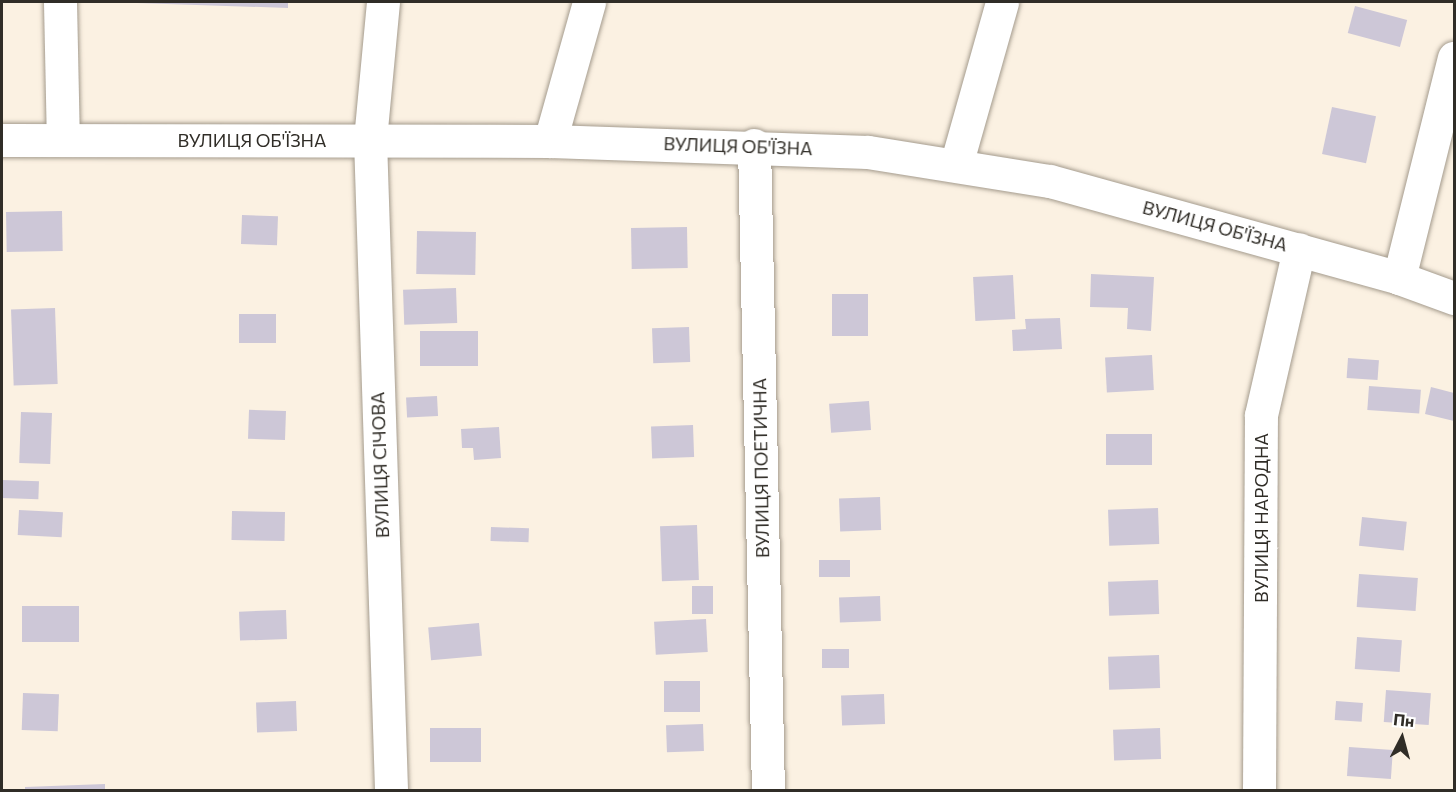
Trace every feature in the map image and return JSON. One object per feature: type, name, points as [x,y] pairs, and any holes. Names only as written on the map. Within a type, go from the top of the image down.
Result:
[{"type":"street","points":[[60,2],[63,140]]},
{"type":"street","name":"ВУЛИЦЯ СІЧОВА","points":[[383,2],[370,139],[391,790]]},
{"type":"street","points":[[550,141],[589,2]]},
{"type":"street","points":[[956,165],[1002,2]]},
{"type":"street","points":[[1399,278],[1455,58]]},
{"type":"street","name":"ВУЛИЦЯ ОБ'ЇЗНА","points":[[2,140],[550,141],[754,145],[868,152],[1050,181],[1299,249],[1399,278],[1455,298]]},
{"type":"street","name":"ВУЛИЦЯ ПОЕТИЧНА","points":[[754,145],[768,790]]},
{"type":"street","name":"ВУЛИЦЯ НАРОДНА","points":[[1259,790],[1261,415],[1299,249]]},
{"type":"building","points":[[107,2],[288,2],[288,8]]},
{"type":"building","points":[[1355,6],[1407,20],[1400,47],[1348,33]]},
{"type":"building","points":[[1332,107],[1376,116],[1366,163],[1322,154]]},
{"type":"building","points":[[62,211],[63,251],[7,252],[6,212]]},
{"type":"building","points":[[242,215],[278,216],[277,245],[241,244]]},
{"type":"building","points":[[687,227],[688,268],[632,269],[631,228]]},
{"type":"building","points":[[417,231],[476,232],[475,275],[416,274]]},
{"type":"building","points":[[1091,274],[1154,277],[1151,331],[1127,329],[1128,308],[1090,307]]},
{"type":"building","points":[[1013,275],[1015,319],[975,321],[973,277]]},
{"type":"building","points":[[456,288],[457,323],[404,325],[403,290]]},
{"type":"building","points":[[832,294],[868,294],[868,336],[832,336]]},
{"type":"building","points":[[55,308],[58,384],[14,385],[11,310]]},
{"type":"building","points":[[239,314],[276,314],[276,343],[239,343]]},
{"type":"building","points":[[1060,318],[1062,349],[1013,351],[1012,330],[1026,329],[1025,319]]},
{"type":"building","points":[[689,327],[690,362],[653,363],[652,328]]},
{"type":"building","points":[[420,331],[478,331],[478,366],[420,366]]},
{"type":"building","points":[[1152,355],[1154,390],[1107,392],[1105,357]]},
{"type":"building","points":[[1348,358],[1379,360],[1378,380],[1347,378]]},
{"type":"building","points":[[1369,386],[1421,390],[1419,414],[1367,410]]},
{"type":"building","points":[[1431,387],[1454,393],[1454,421],[1425,414]]},
{"type":"building","points":[[437,396],[438,416],[407,418],[406,398]]},
{"type":"building","points":[[869,401],[871,430],[831,433],[829,404]]},
{"type":"building","points":[[249,410],[286,411],[285,440],[248,439]]},
{"type":"building","points":[[21,412],[52,413],[50,464],[19,463]]},
{"type":"building","points":[[693,425],[694,457],[652,458],[651,426]]},
{"type":"building","points":[[499,427],[501,458],[474,460],[473,448],[462,448],[461,429]]},
{"type":"building","points":[[1106,434],[1152,434],[1152,465],[1106,465]]},
{"type":"building","points":[[2,480],[39,481],[38,499],[2,498]]},
{"type":"building","points":[[880,497],[881,530],[840,531],[839,498]]},
{"type":"building","points":[[1158,508],[1159,544],[1109,546],[1108,510]]},
{"type":"building","points":[[19,510],[63,512],[62,537],[18,535]]},
{"type":"building","points":[[232,511],[285,512],[284,541],[231,540]]},
{"type":"building","points":[[1362,517],[1407,522],[1404,551],[1359,546]]},
{"type":"building","points":[[697,525],[699,580],[662,581],[660,526]]},
{"type":"building","points":[[491,527],[529,528],[528,542],[491,541]]},
{"type":"building","points":[[819,560],[850,560],[850,577],[819,577]]},
{"type":"building","points":[[1359,574],[1418,578],[1416,611],[1357,607]]},
{"type":"building","points":[[1158,580],[1159,614],[1109,616],[1108,582]]},
{"type":"building","points":[[692,586],[713,586],[713,614],[692,614]]},
{"type":"building","points":[[880,596],[881,621],[840,622],[839,597]]},
{"type":"building","points":[[22,606],[79,606],[79,642],[22,642]]},
{"type":"building","points":[[286,610],[287,639],[240,641],[239,612]]},
{"type":"building","points":[[706,619],[708,652],[656,655],[654,622]]},
{"type":"building","points":[[479,623],[482,656],[431,660],[428,627]]},
{"type":"building","points":[[1357,637],[1402,640],[1400,672],[1355,669]]},
{"type":"building","points":[[822,649],[849,649],[849,668],[822,668]]},
{"type":"building","points":[[1159,655],[1160,688],[1109,690],[1108,657]]},
{"type":"building","points":[[664,681],[700,681],[700,712],[664,712]]},
{"type":"building","points":[[1386,690],[1431,693],[1429,725],[1384,722]]},
{"type":"building","points":[[23,693],[59,694],[58,731],[22,730]]},
{"type":"building","points":[[884,694],[885,724],[842,725],[841,696]]},
{"type":"building","points":[[296,701],[297,731],[257,732],[256,702]]},
{"type":"building","points":[[1336,701],[1363,703],[1362,722],[1335,720]]},
{"type":"building","points":[[703,724],[704,751],[667,752],[666,725]]},
{"type":"building","points":[[430,728],[481,728],[481,762],[430,762]]},
{"type":"building","points":[[1160,728],[1161,759],[1114,761],[1113,730]]},
{"type":"building","points":[[1349,747],[1393,750],[1391,779],[1347,776]]},
{"type":"building","points":[[105,784],[105,790],[25,790],[25,787]]}]
